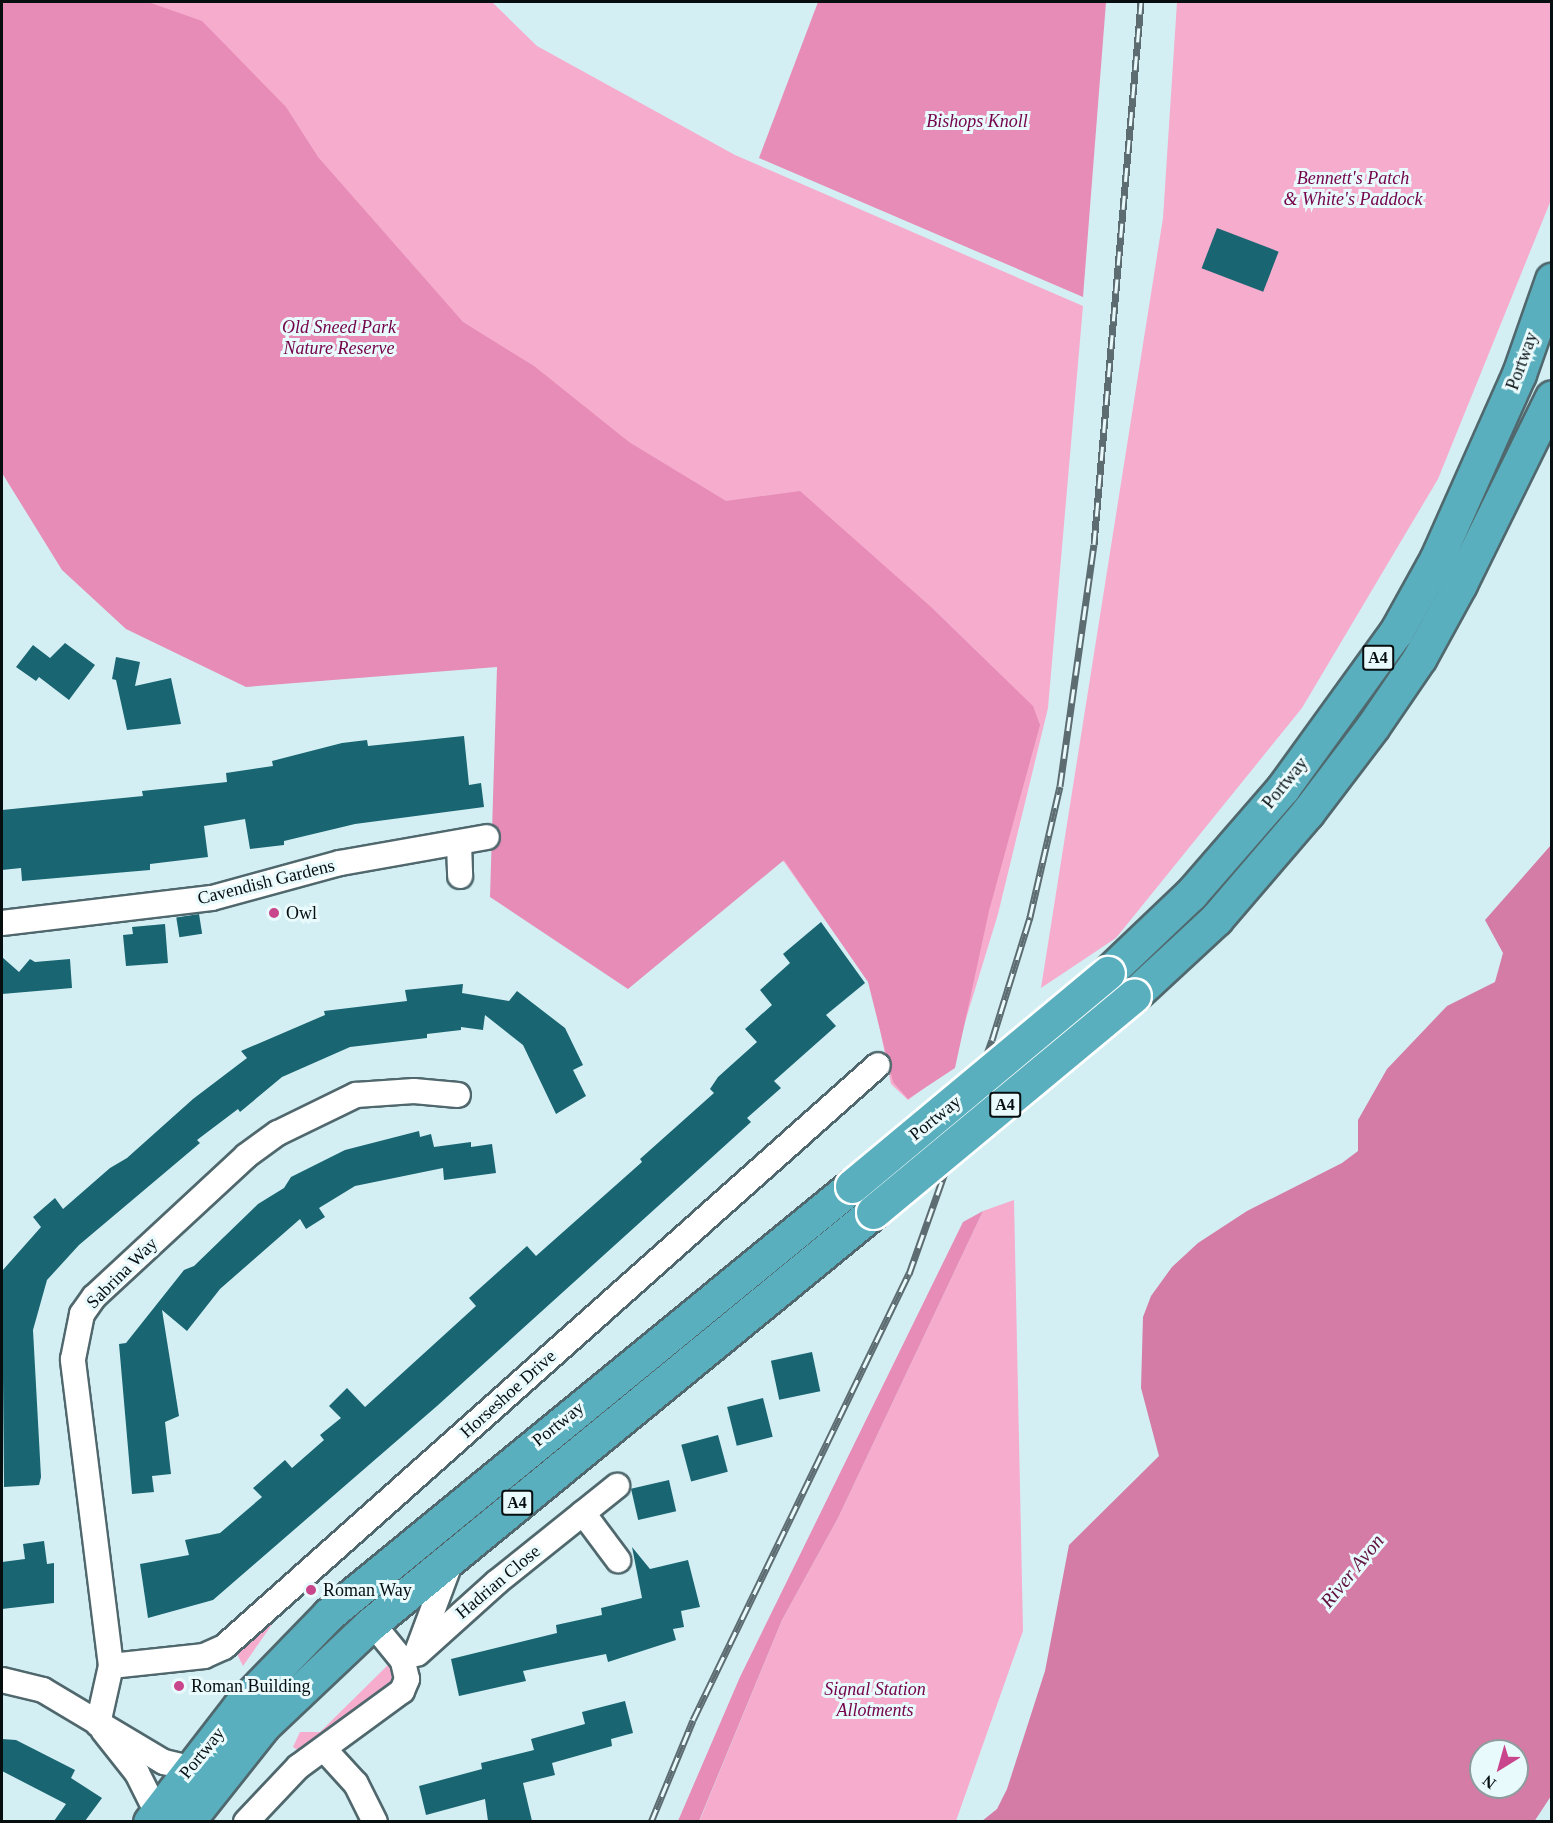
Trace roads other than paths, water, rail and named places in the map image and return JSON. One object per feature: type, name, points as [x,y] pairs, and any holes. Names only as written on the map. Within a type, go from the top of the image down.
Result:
[{"type":"highway","name":"Portway","points":[[165,1818],[189,1768],[268,1674],[329,1614],[852,1186],[1108,973],[1191,894],[1283,788],[1396,632],[1437,558],[1519,374],[1551,280]]},
{"type":"highway","name":"Portway","points":[[165,1818],[372,1623],[1134,995],[1216,919],[1307,813],[1373,726],[1420,657],[1460,584],[1551,397]]},
{"type":"street","name":"Cavendish Gardens","points":[[2,923],[212,898],[340,863],[487,837]]},
{"type":"street","points":[[459,843],[460,876]]},
{"type":"street","name":"Horseshoe Drive","points":[[111,1666],[204,1656],[224,1647],[878,1065]]},
{"type":"street","name":"Sabrina Way","points":[[98,1724],[111,1666],[73,1359],[82,1314],[94,1297],[246,1156],[278,1133],[356,1095],[414,1091],[458,1095]]},
{"type":"street","name":"Hadrian Close","points":[[417,1654],[463,1610],[617,1486]]},
{"type":"street","points":[[583,1513],[618,1560]]},
{"type":"street","name":"Hadrian Close","points":[[246,1821],[298,1767],[402,1691],[454,1555]]},
{"type":"street","points":[[372,1623],[399,1653],[407,1679]]},
{"type":"street","points":[[2,1680],[42,1690],[164,1762],[189,1768]]},
{"type":"street","points":[[98,1724],[137,1773],[165,1818]]},
{"type":"street","points":[[324,1749],[356,1784],[375,1821]]},
{"type":"water","name":"River Avon","points":[[1551,845],[1551,1796],[1534,1822],[982,1821],[997,1809],[1007,1789],[1045,1671],[1069,1545],[1159,1456],[1141,1388],[1143,1317],[1151,1296],[1172,1267],[1198,1243],[1247,1211],[1342,1163],[1358,1151],[1358,1120],[1387,1069],[1447,1006],[1495,982],[1503,953],[1485,920]]},
{"type":"railway","points":[[651,1822],[693,1720],[909,1274],[992,1040],[1030,917],[1060,786],[1094,544],[1141,2]]},
{"type":"place","name":"Owl","points":[[274,913]]},
{"type":"place","name":"Roman Way","points":[[311,1590]]},
{"type":"place","name":"Roman Building","points":[[179,1686]]},
{"type":"park label","name":"Bishops Knoll","points":[[977,121]]},
{"type":"park label","name":"Bennett's Patch & White's Paddock","points":[[1353,189]]},
{"type":"park label","name":"Old Sneed Park Nature Reserve","points":[[339,338]]},
{"type":"park label","name":"Signal Station Allotments","points":[[875,1700]]}]
